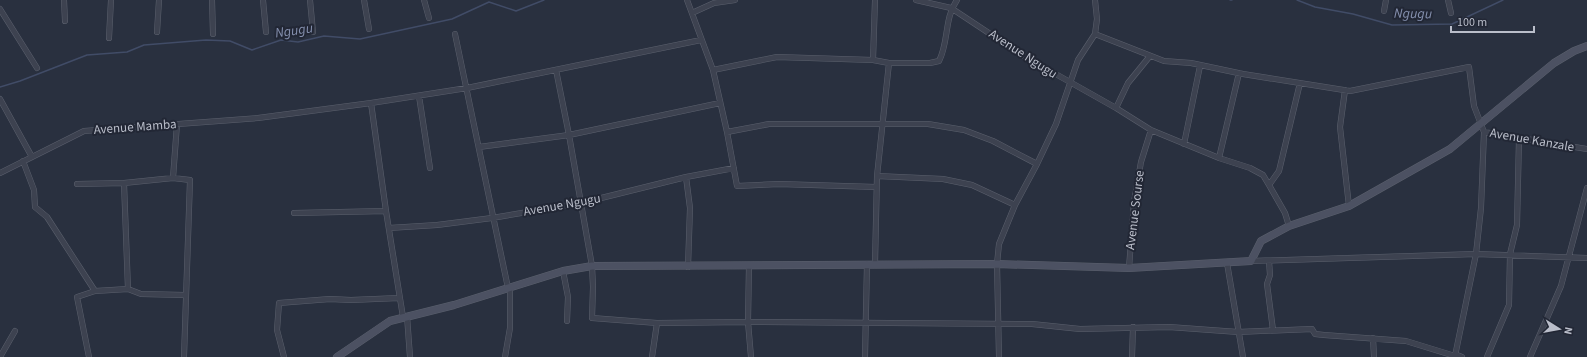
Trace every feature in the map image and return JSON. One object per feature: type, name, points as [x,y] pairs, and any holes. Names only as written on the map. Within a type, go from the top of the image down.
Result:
[{"type":"street","points":[[64,0],[65,21]]},
{"type":"street","points":[[109,38],[111,0]]},
{"type":"street","points":[[157,32],[159,0]]},
{"type":"street","points":[[212,0],[213,34]]},
{"type":"street","points":[[263,0],[266,32]]},
{"type":"street","points":[[310,0],[313,32]]},
{"type":"street","points":[[364,0],[369,29]]},
{"type":"street","points":[[424,0],[429,18]]},
{"type":"street","points":[[687,0],[713,70],[737,186],[779,184],[876,187]]},
{"type":"street","points":[[692,12],[714,3],[735,0]]},
{"type":"street","points":[[873,60],[875,0]]},
{"type":"street","points":[[916,0],[951,8]]},
{"type":"street","points":[[713,70],[777,56],[930,64],[939,61],[943,52],[951,8],[957,0]]},
{"type":"street","points":[[999,357],[997,264],[999,244],[1015,205],[1056,124],[1078,60],[1096,34],[1097,20],[1095,0]]},
{"type":"street","points":[[1384,11],[1386,0]]},
{"type":"street","points":[[1448,0],[1451,13]]},
{"type":"street","name":"Avenue Ngugu","points":[[951,8],[976,23],[1022,55],[1070,84],[1116,108],[1151,130],[1219,158],[1250,168],[1263,175],[1285,213],[1289,226]]},
{"type":"street","points":[[0,9],[37,68]]},
{"type":"street","points":[[455,34],[479,147],[492,218],[509,288],[510,328],[505,357]]},
{"type":"street","points":[[1096,34],[1164,61],[1345,90],[1340,127],[1349,206]]},
{"type":"street","name":"Avenue Mamba","points":[[0,174],[84,131],[258,118],[419,96],[467,88],[701,40]]},
{"type":"street","points":[[1250,261],[1261,241],[1289,226],[1349,206],[1450,149],[1554,63],[1574,51],[1587,46]]},
{"type":"street","points":[[1116,108],[1128,83],[1150,56]]},
{"type":"street","points":[[865,357],[866,322],[876,187],[882,123],[890,63]]},
{"type":"street","points":[[1184,144],[1200,66]]},
{"type":"street","name":"Avenue Kanzale","points":[[1345,90],[1350,91],[1469,67],[1474,106],[1480,125],[1484,132],[1519,139],[1587,149]]},
{"type":"street","points":[[556,70],[592,266],[592,318],[657,323],[866,322],[998,325],[1032,324],[1080,329],[1169,327],[1238,332],[1312,329],[1316,334],[1406,341],[1454,356],[1455,354],[1462,357]]},
{"type":"street","points":[[1219,158],[1239,74]]},
{"type":"street","points":[[1269,185],[1278,171],[1300,83]]},
{"type":"street","points":[[419,96],[430,168]]},
{"type":"street","points":[[0,98],[32,157]]},
{"type":"street","points":[[371,103],[399,298],[405,316],[410,357]]},
{"type":"street","points":[[479,147],[569,135],[720,103]]},
{"type":"street","points":[[173,178],[177,124]]},
{"type":"street","points":[[727,132],[769,124],[928,124],[964,130],[993,141],[1037,164]]},
{"type":"street","name":"Avenue Sourse","points":[[1129,268],[1134,202],[1141,162],[1151,130]]},
{"type":"street","points":[[1455,354],[1476,254],[1481,208],[1484,132]]},
{"type":"street","points":[[1487,357],[1509,305],[1510,254],[1517,226],[1519,139]]},
{"type":"street","points":[[23,161],[34,190],[35,207],[47,217],[96,291]]},
{"type":"street","name":"Avenue Ngugu","points":[[389,228],[437,225],[492,218],[581,203],[686,177],[734,168]]},
{"type":"street","points":[[877,176],[943,179],[972,186],[1015,205]]},
{"type":"street","points":[[686,177],[690,208],[688,267]]},
{"type":"street","points":[[77,184],[124,183],[173,178],[190,180],[184,357]]},
{"type":"street","points":[[124,183],[128,289]]},
{"type":"street","points":[[1530,357],[1561,286],[1587,188]]},
{"type":"street","points":[[294,212],[386,211]]},
{"type":"street","points":[[337,357],[390,321],[405,316],[442,308],[563,271],[592,266],[688,267],[749,265],[997,264],[1129,268],[1250,261],[1476,254],[1569,256],[1587,258]]},
{"type":"street","points":[[1269,261],[1270,275],[1267,284],[1273,330]]},
{"type":"street","points":[[1227,263],[1243,357]]},
{"type":"street","points":[[749,265],[748,322],[751,357]]},
{"type":"street","points":[[563,271],[568,297],[567,321]]},
{"type":"street","points":[[89,357],[77,297],[96,291],[128,289],[141,294],[185,295]]},
{"type":"street","points":[[284,357],[277,330],[279,303],[330,299],[351,300],[399,298]]},
{"type":"street","points":[[652,357],[657,323]]},
{"type":"street","points":[[1132,357],[1134,327]]},
{"type":"street","points":[[0,357],[15,331]]},
{"type":"street","points":[[1373,338],[1374,357]]},
{"type":"waterway","name":"Ngugu","points":[[0,87],[20,81],[87,55],[127,52],[144,45],[206,40],[230,41],[252,50],[281,40],[298,42],[324,36],[360,39],[452,19],[489,2],[516,11],[544,0]]},
{"type":"waterway","name":"Ngugu","points":[[1297,0],[1315,7],[1353,14],[1392,25],[1452,24],[1503,0]]}]
